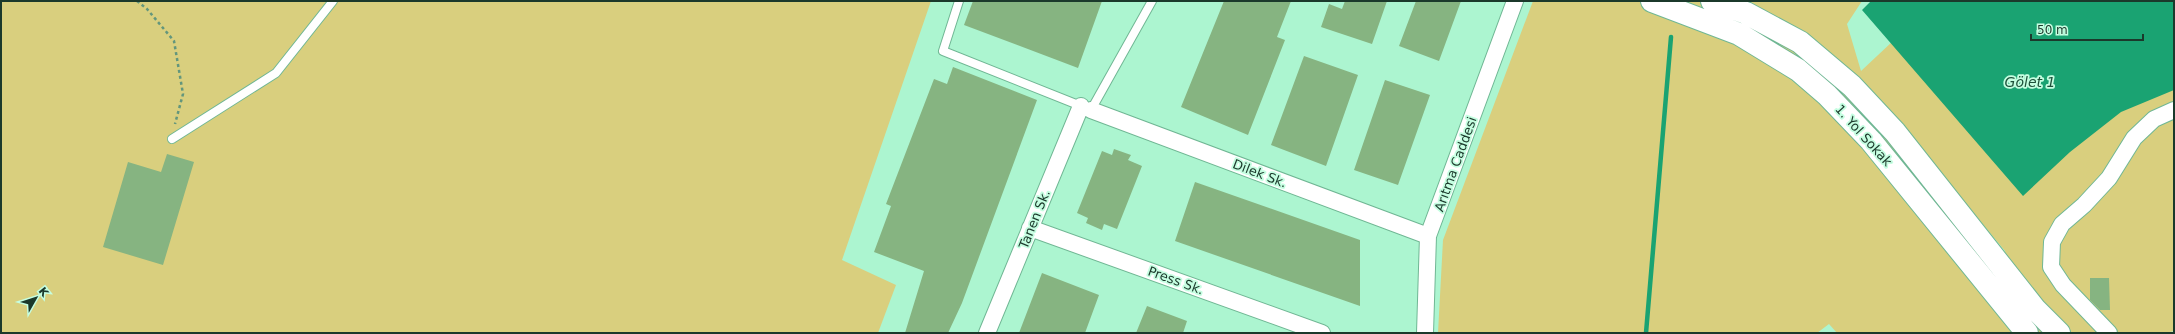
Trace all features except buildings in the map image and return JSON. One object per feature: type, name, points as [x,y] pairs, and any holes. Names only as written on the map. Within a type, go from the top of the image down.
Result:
[{"type":"main road","name":"1. Yol Sokak","points":[[1652,1],[1739,34],[1798,70],[1827,95],[1871,141],[2027,333]]},
{"type":"main road","name":"1. Yol Sokak","points":[[1712,1],[1746,13],[1800,42],[1852,86],[1896,132],[2035,309],[2059,333]]},
{"type":"street","name":"Arıtma Caddesi","points":[[1425,333],[1428,236],[1515,1]]},
{"type":"street","name":"Tanen Sk.","points":[[988,333],[1030,228],[1086,108]]},
{"type":"street","name":"Dilek Sk.","points":[[1086,108],[1428,236]]},
{"type":"street","points":[[2109,333],[2063,285],[2051,267],[2052,242],[2062,224],[2084,205],[2109,178],[2134,138],[2154,119],[2174,110]]},
{"type":"street","name":"Press Sk.","points":[[1030,228],[1322,333]]},
{"type":"lane","points":[[172,139],[276,73],[333,1]]},
{"type":"lane","points":[[960,1],[943,52],[1086,108],[1152,1]]},
{"type":"path","points":[[137,1],[147,9],[174,41],[183,94],[172,139]]},
{"type":"shaded area","points":[[1,1],[931,1],[842,260],[896,285],[878,333],[1,333]]},
{"type":"shaded area","points":[[1533,1],[1862,1],[1847,24],[1861,71],[1909,26],[2174,36],[2174,331],[2166,333],[1837,333],[1829,324],[1817,333],[1438,333],[1443,240]],"holes":[[[1917,145],[2005,251],[2006,259]]]},
{"type":"water","name":"Gölet 1","points":[[1871,1],[2174,1],[2174,90],[2121,112],[2070,152],[2023,196],[1862,10]]},
{"type":"waterway","points":[[1646,333],[1671,37]]}]
